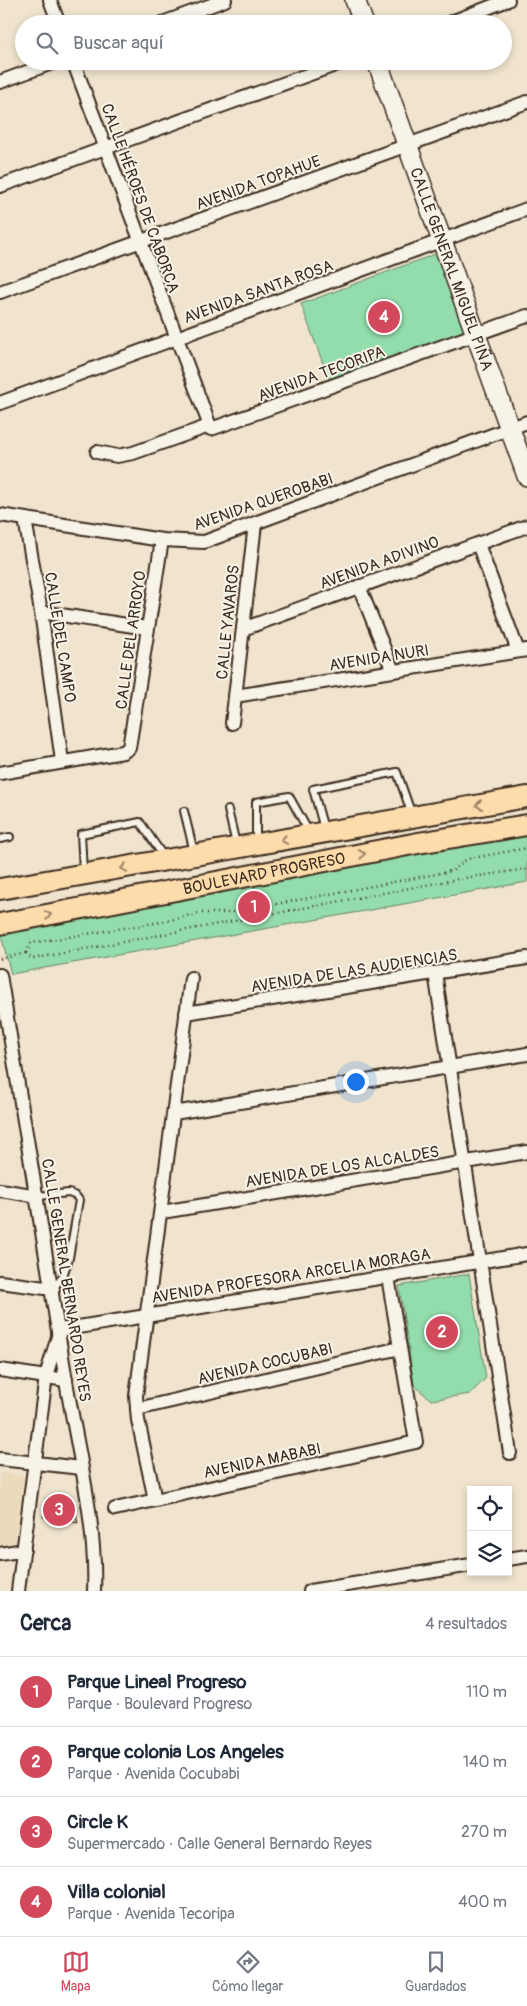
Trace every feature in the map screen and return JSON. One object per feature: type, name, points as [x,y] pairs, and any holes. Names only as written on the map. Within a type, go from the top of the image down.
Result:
[{"type":"main road","name":"BOULEVARD PROGRESO","points":[[0,889],[527,797]]},
{"type":"main road","name":"BOULEVARD PROGRESO","points":[[0,924],[418,843],[527,825]]},
{"type":"street","points":[[50,0],[56,15]]},
{"type":"street","points":[[184,15],[225,0]]},
{"type":"street","points":[[355,0],[361,15]]},
{"type":"street","points":[[469,15],[508,0]]},
{"type":"street","points":[[0,82],[33,70]]},
{"type":"street","name":"CALLE HÉROES DE CABORCA","points":[[76,70],[210,427]]},
{"type":"street","points":[[0,186],[321,70]]},
{"type":"street","name":"CALLE GENERAL MIGUEL PIÑA","points":[[380,70],[476,334],[518,425],[527,476]]},
{"type":"street","name":"AVENIDA TOPAHUE","points":[[0,292],[527,102]]},
{"type":"street","name":"AVENIDA SANTA ROSA","points":[[0,402],[527,210]]},
{"type":"street","name":"AVENIDA TECORIPA","points":[[97,452],[117,456],[132,453],[527,316]]},
{"type":"street","name":"AVENIDA QUEROBABI","points":[[0,515],[162,540],[204,542],[518,425]]},
{"type":"street","name":"CALLE DEL CAMPO","points":[[25,519],[41,612],[62,761]]},
{"type":"street","name":"CALLE YAVAROS","points":[[232,723],[255,524]]},
{"type":"street","name":"AVENIDA ADIVINO","points":[[243,629],[527,526]]},
{"type":"street","name":"CALLE DEL ARROYO","points":[[62,761],[123,752],[132,744],[162,540]]},
{"type":"street","points":[[478,544],[523,650]]},
{"type":"street","points":[[359,586],[393,671]]},
{"type":"street","points":[[41,612],[148,628]]},
{"type":"street","name":"AVENIDA NURI","points":[[235,696],[523,650]]},
{"type":"street","points":[[0,773],[62,761]]},
{"type":"street","name":"AVENIDA DE LAS AUDIENCIAS","points":[[186,1013],[527,958]]},
{"type":"street","points":[[435,973],[448,1067],[510,1453]]},
{"type":"street","points":[[155,1500],[137,1409],[191,978]]},
{"type":"street","name":"CALLE GENERAL BERNARDO REYES","points":[[0,979],[60,1330],[95,1572],[94,1591]]},
{"type":"street","points":[[174,1113],[527,1054]]},
{"type":"street","name":"AVENIDA DE LOS ALCALDES","points":[[162,1212],[527,1152]]},
{"type":"street","points":[[0,1190],[38,1196]]},
{"type":"street","name":"AVENIDA PROFESORA ARCELIA MORAGA","points":[[60,1330],[148,1314],[527,1254]]},
{"type":"street","points":[[388,1277],[400,1348]]},
{"type":"street","points":[[0,1282],[53,1289]]},
{"type":"street","points":[[18,1591],[46,1376],[60,1330]]},
{"type":"street","name":"AVENIDA COCUBABI","points":[[137,1409],[400,1348]]},
{"type":"street","name":"AVENIDA MABABI","points":[[115,1509],[416,1442],[400,1348]]},
{"type":"street","points":[[0,1370],[66,1380]]},
{"type":"street","points":[[0,1459],[81,1468]]},
{"type":"street","points":[[0,1554],[24,1550]]},
{"type":"street","points":[[512,1558],[527,1556]]},
{"type":"street","points":[[310,1591],[467,1566]]},
{"type":"lane","points":[[318,834],[313,789],[397,772],[412,817]]},
{"type":"lane","points":[[246,846],[256,802],[289,796],[318,834]]},
{"type":"lane","points":[[228,810],[246,846]]},
{"type":"lane","points":[[184,811],[195,855]]},
{"type":"lane","points":[[84,875],[81,834],[140,822],[166,860]]},
{"type":"lane","points":[[0,839],[10,837]]},
{"type":"lane","points":[[38,1196],[69,1193],[76,1196],[79,1200],[69,1258],[63,1276],[53,1289]]},
{"type":"path","points":[[26,953],[30,943],[167,921],[200,913],[229,913],[442,873],[452,871],[467,859],[527,848]]},
{"type":"path","points":[[26,953],[32,959],[458,879],[527,869]]},
{"type":"path","points":[[0,959],[26,953]]},
{"type":"shaded area","points":[[0,1473],[24,1476],[15,1545],[0,1547]]},
{"type":"green space","points":[[438,253],[466,330],[329,380],[301,304]]},
{"type":"green space","points":[[527,832],[527,882],[11,974],[0,931]]},
{"type":"green space","points":[[469,1274],[486,1378],[470,1394],[431,1400],[414,1385],[399,1286]]},
{"type":"building","points":[[46,1498],[73,1502],[78,1523],[43,1517]]},
{"type":"place","name":"Villa colonial","points":[[384,317]]},
{"type":"place","name":"Parque Lineal Progreso","points":[[254,907]]},
{"type":"place","name":"Parque colonia Los Angeles","points":[[442,1332]]},
{"type":"place","name":"Circle K","points":[[59,1510]]}]
